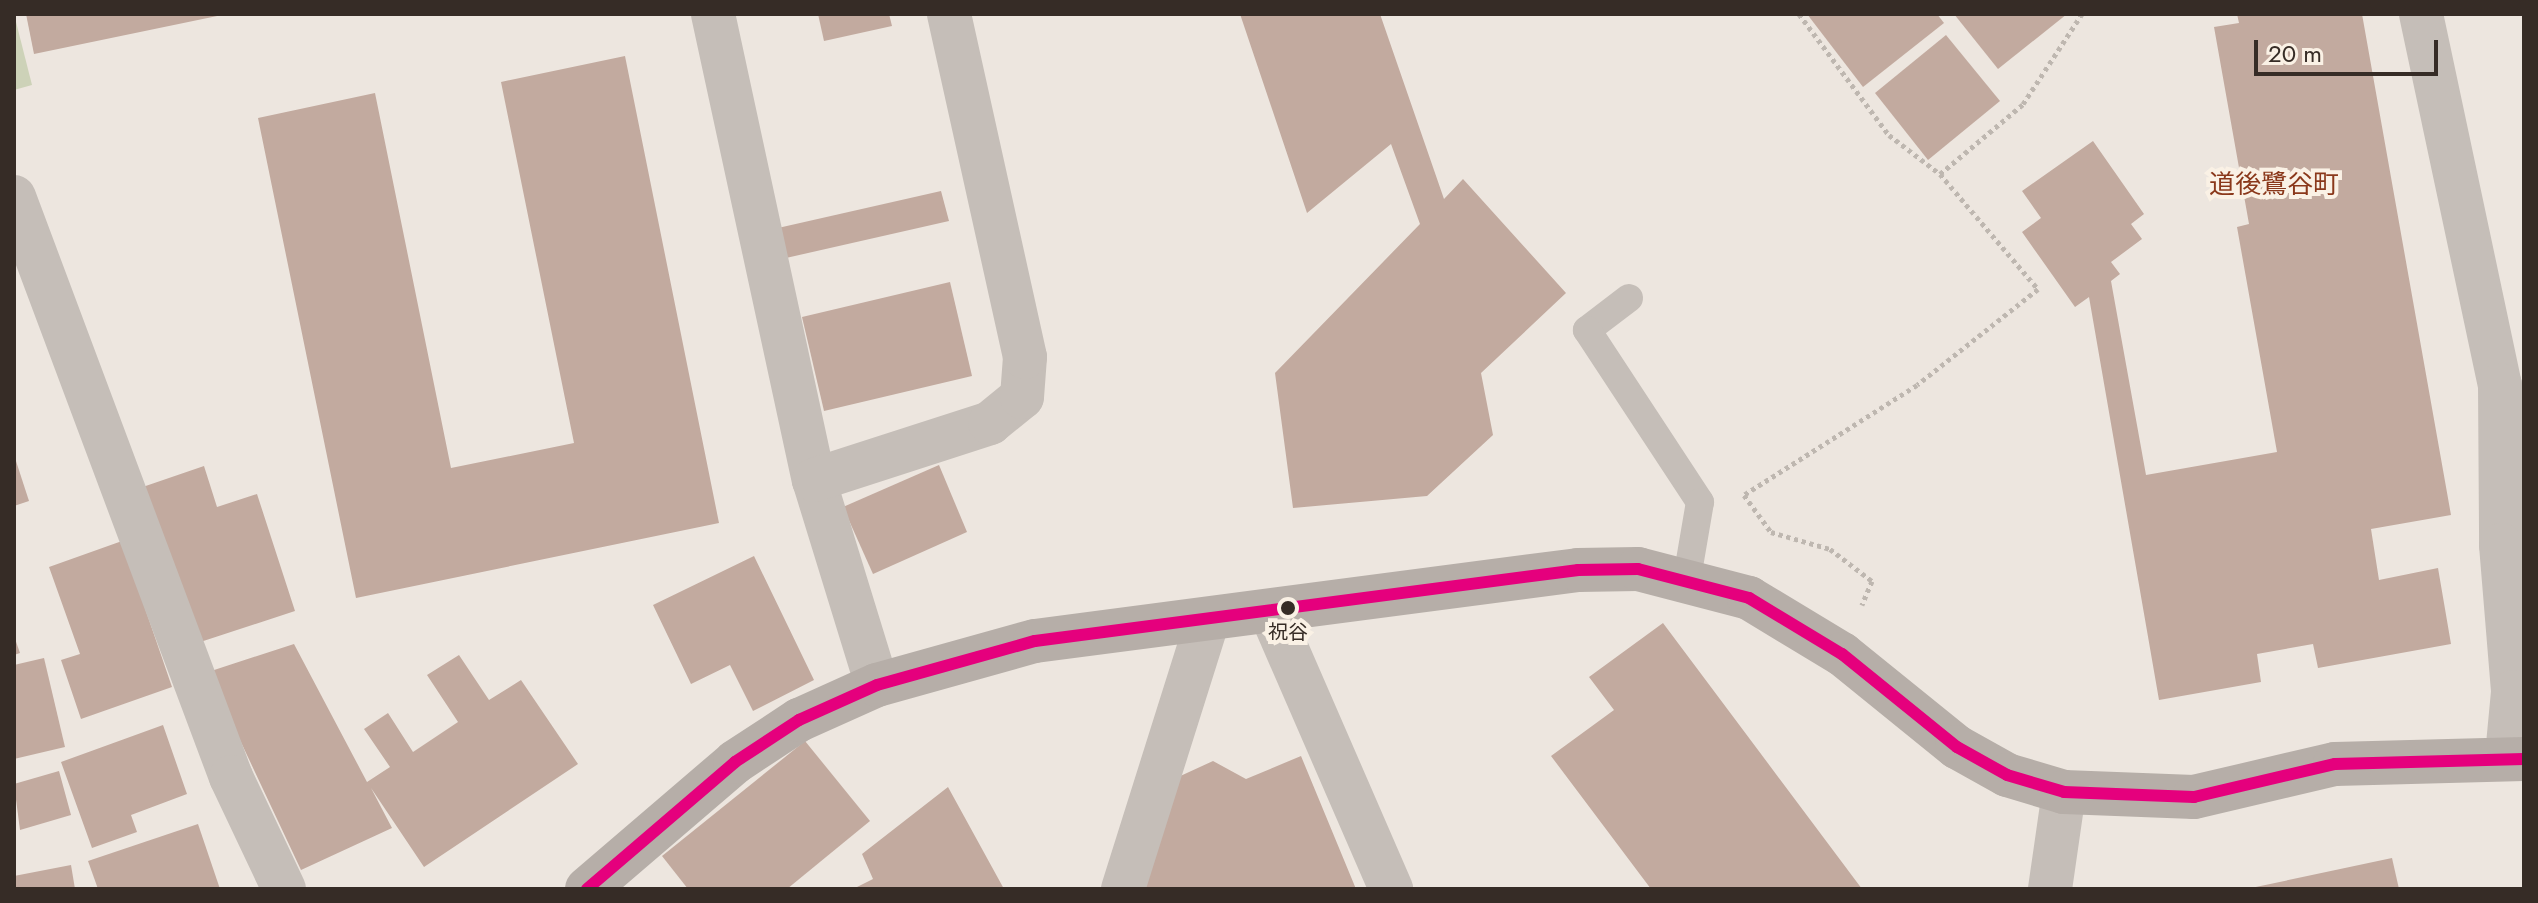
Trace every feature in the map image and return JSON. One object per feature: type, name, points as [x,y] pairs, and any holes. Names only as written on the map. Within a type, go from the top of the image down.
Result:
[{"type":"main road","points":[[587,889],[735,762],[799,720],[877,685],[1035,641],[1272,615],[1578,570],[1687,578],[1749,598],[1842,654],[1957,747],[2007,775],[2064,792],[2194,797],[2335,764],[2516,757]]},
{"type":"street","points":[[713,14],[814,480],[877,685]]},
{"type":"street","points":[[814,480],[990,423],[1022,397],[1025,357],[949,14]]},
{"type":"street","points":[[2421,14],[2500,385],[2501,545],[2516,757]]},
{"type":"street","points":[[14,197],[231,777],[284,889]]},
{"type":"street","points":[[1272,615],[1391,889]]},
{"type":"street","points":[[1123,889],[1207,622]]},
{"type":"street","points":[[2050,889],[2064,792]]},
{"type":"lane","points":[[1629,298],[1587,330],[1700,502],[1687,578]]},
{"type":"path","points":[[1799,14],[1889,135],[1940,174],[2038,289],[1917,385],[1744,495],[1771,532],[1830,549],[1872,581],[1842,654]]},
{"type":"path","points":[[1940,174],[2023,104],[2082,14]]},
{"type":"green space","points":[[14,14],[32,85],[14,90]]},
{"type":"building","points":[[26,14],[222,14],[222,15],[34,54]]},
{"type":"building","points":[[818,14],[889,14],[892,26],[824,41]]},
{"type":"building","points":[[1240,14],[1380,14],[1444,199],[1463,179],[1566,293],[1481,373],[1493,435],[1427,496],[1293,508],[1275,373],[1420,224],[1391,144],[1307,213]]},
{"type":"building","points":[[1807,14],[1937,14],[1944,23],[1863,87]]},
{"type":"building","points":[[1954,14],[2067,14],[1998,69]]},
{"type":"building","points":[[2237,14],[2362,14],[2451,515],[2371,529],[2379,580],[2438,568],[2451,644],[2318,668],[2313,644],[2257,654],[2261,682],[2159,700],[2089,297],[2075,307],[2022,232],[2041,218],[2022,191],[2093,141],[2144,214],[2131,224],[2142,239],[2111,262],[2120,274],[2111,281],[2146,475],[2277,452],[2237,227],[2249,224],[2214,27],[2239,23]]},
{"type":"building","points":[[1946,35],[2000,101],[1928,160],[1875,93]]},
{"type":"building","points":[[625,56],[719,523],[356,598],[258,118],[375,93],[451,468],[574,443],[501,82]]},
{"type":"building","points":[[941,191],[949,221],[786,258],[778,228]]},
{"type":"building","points":[[950,282],[972,376],[824,411],[802,317]]},
{"type":"building","points":[[14,459],[29,501],[14,506]]},
{"type":"building","points":[[939,465],[967,532],[873,574],[843,507]]},
{"type":"building","points":[[204,466],[217,507],[257,494],[295,611],[182,648],[131,491]]},
{"type":"building","points":[[122,541],[172,687],[81,719],[61,660],[80,654],[49,567]]},
{"type":"building","points":[[754,556],[814,680],[753,711],[730,665],[691,684],[653,605]]},
{"type":"building","points":[[1663,623],[1862,889],[1651,889],[1551,756],[1614,710],[1589,677]]},
{"type":"building","points":[[14,636],[20,653],[14,655]]},
{"type":"building","points":[[294,644],[367,782],[390,767],[364,729],[388,713],[413,752],[458,722],[427,675],[459,655],[489,700],[521,680],[578,764],[424,867],[371,788],[392,828],[301,870],[208,672]]},
{"type":"building","points":[[44,658],[65,747],[14,759],[14,665]]},
{"type":"building","points":[[163,725],[187,794],[131,815],[137,832],[92,848],[61,762]]},
{"type":"building","points":[[805,741],[870,821],[787,889],[688,889],[662,856]]},
{"type":"building","points":[[1301,756],[1356,889],[1124,889],[1176,778],[1213,761],[1246,779]]},
{"type":"building","points":[[59,771],[71,815],[20,830],[14,784]]},
{"type":"building","points":[[948,787],[1004,889],[853,889],[873,879],[862,854]]},
{"type":"building","points":[[198,824],[220,889],[98,889],[88,861]]},
{"type":"building","points":[[2392,858],[2399,889],[2251,889],[2251,888]]},
{"type":"building","points":[[71,865],[75,889],[14,889],[14,876]]},
{"type":"transit line","points":[[587,889],[735,762],[799,720],[877,685],[1035,641],[1578,570],[1638,569],[1749,598],[1842,654],[1957,747],[2007,775],[2064,792],[2194,797],[2335,764],[2524,759]]},
{"type":"place","name":"祝谷","points":[[1288,608]]},
{"type":"district","name":"道後鷺谷町","points":[[2274,185]]}]
